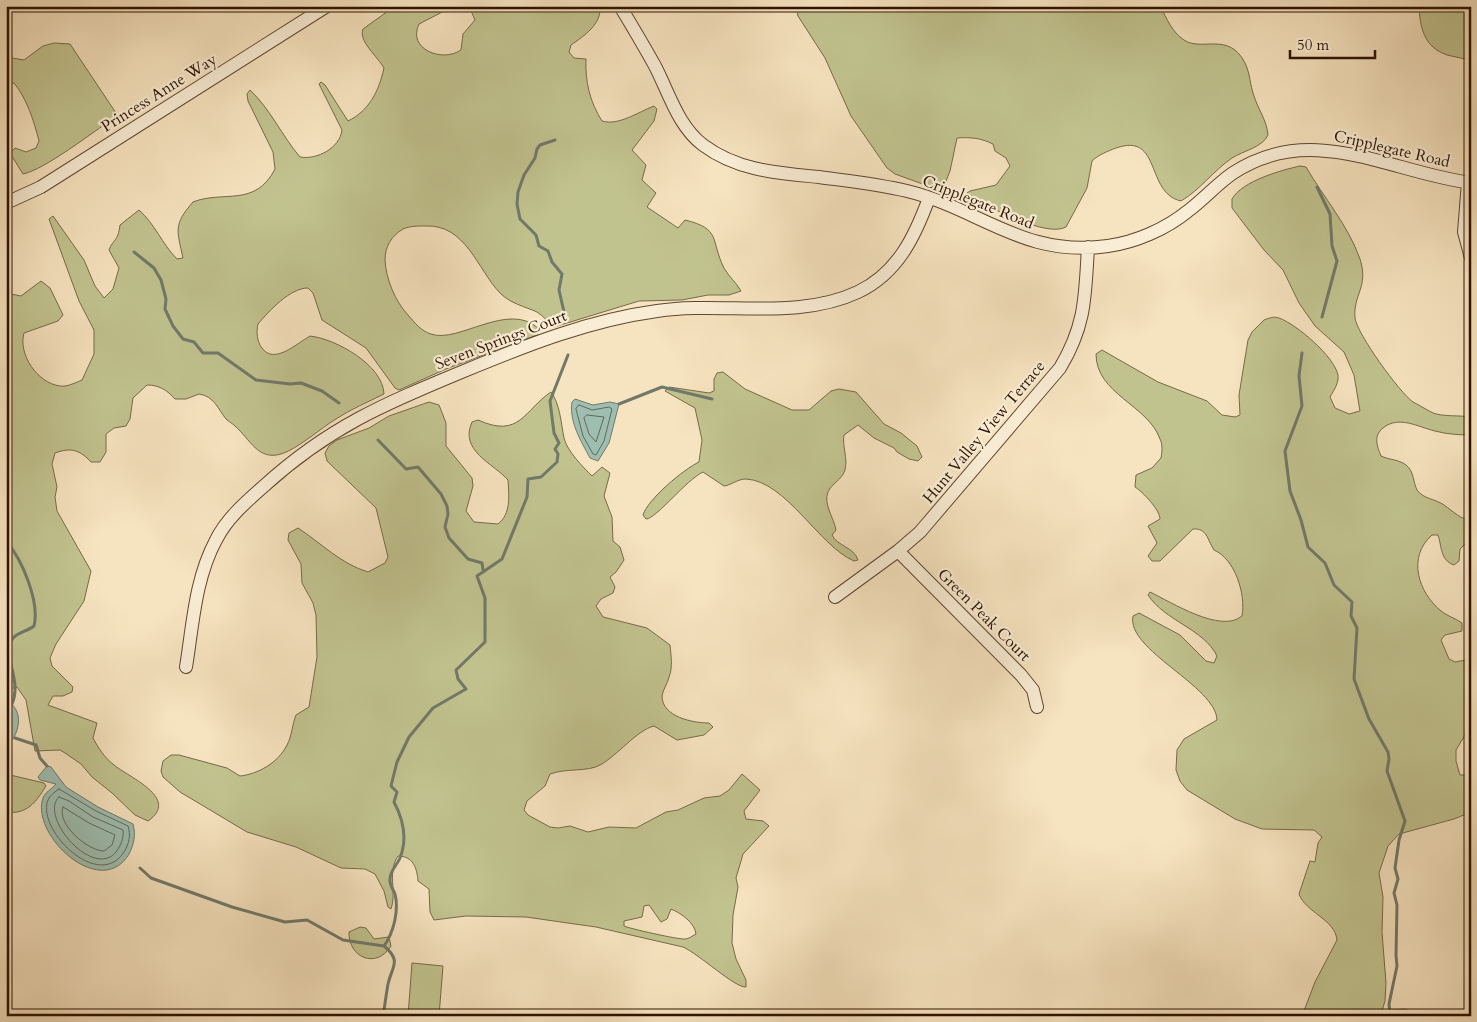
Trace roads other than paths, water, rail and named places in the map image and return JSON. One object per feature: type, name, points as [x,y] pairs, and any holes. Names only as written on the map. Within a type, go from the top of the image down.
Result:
[{"type":"street","name":"Princess Anne Way","points":[[6,203],[40,187],[327,6]]},
{"type":"street","name":"Cripplegate Road","points":[[621,6],[680,117],[692,135],[723,158],[745,167],[771,173],[861,183],[929,198],[1029,240],[1054,246],[1088,247],[1124,243],[1163,228],[1190,210],[1235,172],[1270,157],[1288,152],[1328,150],[1350,153],[1469,183]]},
{"type":"street","points":[[1469,183],[1464,232],[1471,258]]},
{"type":"street","name":"Seven Springs Court","points":[[186,667],[201,576],[216,540],[226,523],[242,506],[302,453],[330,434],[394,400],[490,361],[592,323],[660,310],[796,307],[820,304],[842,298],[861,290],[881,277],[895,263],[913,239],[929,198]]},
{"type":"street","name":"Hunt Valley View Terrace","points":[[835,598],[898,551],[920,532],[1036,396],[1064,360],[1074,346],[1081,325],[1085,299],[1088,247]]},
{"type":"street","name":"Green Peak Court","points":[[898,551],[1021,675],[1033,690],[1037,707]]},
{"type":"water","points":[[575,399],[593,405],[610,402],[619,404],[609,443],[598,461],[590,458],[576,431],[572,417],[572,402]]},
{"type":"water","points":[[6,700],[16,710],[18,723],[14,737],[6,748]]},
{"type":"water","points":[[47,766],[51,767],[66,787],[98,807],[133,824],[134,836],[132,847],[129,854],[117,867],[102,870],[86,867],[57,844],[47,829],[42,813],[43,798],[56,784],[40,780],[38,777]]},
{"type":"waterway","points":[[555,140],[540,145],[537,149],[535,158],[524,175],[518,192],[517,204],[520,219],[536,235],[539,246],[548,251],[552,262],[562,274],[559,290],[564,312]]},
{"type":"waterway","points":[[1317,187],[1330,214],[1332,246],[1337,261],[1322,317]]},
{"type":"waterway","points":[[134,252],[154,268],[161,280],[166,299],[165,309],[173,326],[183,339],[194,342],[203,353],[218,353],[256,380],[290,384],[301,383],[322,391],[339,403]]},
{"type":"waterway","points":[[1302,353],[1299,376],[1302,406],[1285,451],[1290,491],[1301,520],[1308,547],[1325,563],[1334,585],[1352,602],[1351,616],[1357,628],[1354,679],[1369,719],[1388,752],[1387,771],[1405,821],[1399,840],[1395,868],[1398,879],[1394,893],[1397,905],[1397,966],[1389,1004],[1390,1016]]},
{"type":"waterway","points":[[383,1016],[388,984],[394,964],[393,956],[384,946],[395,921],[396,914],[396,900],[390,883],[390,876],[400,858],[404,843],[402,822],[394,802],[397,792],[391,786],[397,762],[409,737],[433,708],[466,689],[458,679],[456,670],[485,642],[485,598],[477,576],[502,559],[527,497],[528,479],[541,477],[557,462],[558,454],[555,449],[559,443],[554,433],[550,401],[568,355]]},
{"type":"waterway","points":[[619,404],[662,387],[712,399]]},
{"type":"waterway","points":[[378,440],[406,469],[418,467],[441,494],[447,506],[448,514],[445,527],[449,538],[468,559],[482,563],[483,570]]},
{"type":"waterway","points":[[6,541],[18,558],[28,581],[32,593],[35,616],[34,626],[15,636],[10,644],[9,652],[15,685],[15,695],[12,704]]},
{"type":"waterway","points":[[15,738],[36,745],[40,758],[47,766]]},
{"type":"waterway","points":[[140,868],[151,878],[232,907],[285,922],[307,920],[343,940],[384,946]]}]
